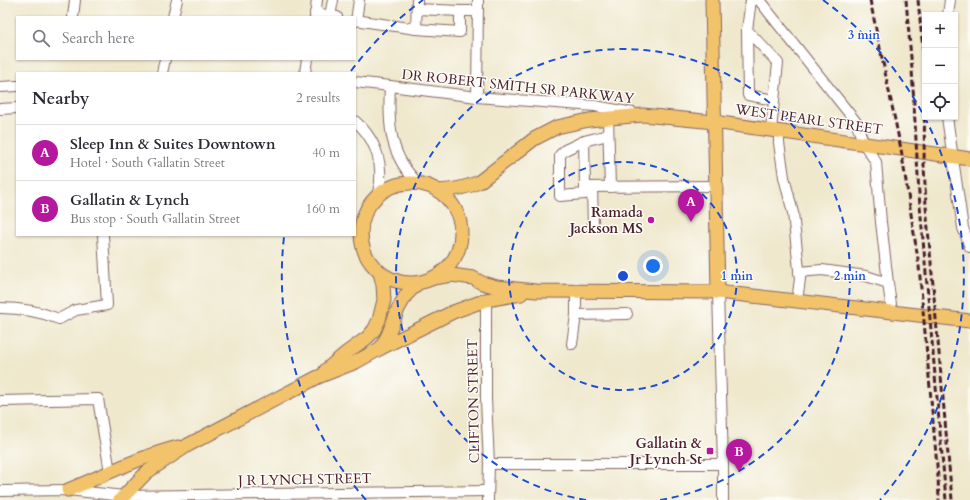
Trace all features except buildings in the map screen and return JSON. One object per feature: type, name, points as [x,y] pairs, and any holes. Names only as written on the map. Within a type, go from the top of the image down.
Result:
[{"type":"main road","points":[[712,0],[718,292]]},
{"type":"main road","name":"WEST PEARL STREET","points":[[438,191],[454,190],[479,182],[534,139],[557,127],[589,120],[642,115],[714,122],[970,159]]},
{"type":"main road","points":[[433,278],[442,272],[455,258],[461,239],[459,218],[453,206],[445,196],[438,191],[418,184],[406,183],[391,187],[377,196],[370,203],[363,216],[360,232],[362,246],[367,259],[380,273],[390,279],[406,283],[418,283],[433,278],[452,275],[473,278],[482,283],[497,287],[536,291],[576,290],[718,292],[970,320]]},
{"type":"main road","points":[[318,377],[346,353],[368,337],[374,330],[379,320],[384,300],[383,285],[380,273]]},
{"type":"main road","points":[[381,348],[388,335],[398,309],[406,295],[418,283]]},
{"type":"main road","points":[[122,498],[147,472],[188,445],[318,377],[356,362],[453,312],[486,300],[536,291]]},
{"type":"main road","points":[[68,490],[158,452],[188,445]]},
{"type":"street","points":[[73,16],[75,0]]},
{"type":"street","points":[[173,16],[176,0]]},
{"type":"street","points":[[317,0],[315,15],[333,16],[333,0]]},
{"type":"street","points":[[356,16],[360,0]]},
{"type":"street","points":[[477,98],[478,0]]},
{"type":"street","points":[[751,0],[747,30],[748,95],[774,100]]},
{"type":"street","points":[[758,0],[856,122],[864,144],[876,162],[881,222],[892,312]]},
{"type":"street","points":[[948,12],[950,0]]},
{"type":"street","points":[[416,29],[417,4],[460,11],[478,12]]},
{"type":"street","points":[[356,20],[416,29],[460,32],[460,11]]},
{"type":"street","points":[[747,30],[778,63],[774,100],[775,131],[779,143],[784,177],[793,213],[800,279],[797,301]]},
{"type":"street","points":[[162,72],[165,60]]},
{"type":"street","points":[[305,72],[307,60]]},
{"type":"street","name":"DR ROBERT SMITH SR PARKWAY","points":[[356,82],[477,98],[595,106],[642,115]]},
{"type":"street","points":[[0,87],[16,86]]},
{"type":"street","name":"DR ROBERT SMITH SR PARKWAY","points":[[390,86],[389,106],[392,138],[400,161],[418,184]]},
{"type":"street","points":[[0,109],[16,108]]},
{"type":"street","points":[[608,118],[610,187]]},
{"type":"street","points":[[948,120],[963,228],[970,247]]},
{"type":"street","points":[[356,122],[370,138],[377,153],[380,164],[380,182],[377,196]]},
{"type":"street","points":[[588,187],[585,194],[560,196],[560,155],[564,150],[584,141],[608,135]]},
{"type":"street","points":[[584,141],[593,226]]},
{"type":"street","points":[[588,187],[716,186]]},
{"type":"street","points":[[0,308],[15,308],[42,312],[59,319],[76,310],[107,305],[103,236]]},
{"type":"street","points":[[799,272],[822,270],[866,276],[888,283]]},
{"type":"street","points":[[572,344],[576,315],[576,290]]},
{"type":"street","points":[[718,292],[723,464],[722,500]]},
{"type":"street","name":"CLIFTON STREET","points":[[486,300],[486,399],[489,464],[487,496]]},
{"type":"street","points":[[576,315],[627,314]]},
{"type":"street","points":[[0,401],[98,399],[110,472]]},
{"type":"street","points":[[489,464],[723,464]]},
{"type":"street","name":"J R LYNCH STREET","points":[[0,491],[68,490],[122,498]]},
{"type":"street","name":"J R LYNCH STREET","points":[[98,500],[122,498],[487,496]]},
{"type":"railway","points":[[870,0],[901,149],[919,266],[939,500]]},
{"type":"railway","points":[[906,0],[912,69],[919,194],[946,500]]},
{"type":"railway","points":[[918,0],[925,79],[924,165],[926,206],[952,500]]},
{"type":"place","name":"Ramada Jackson MS","points":[[651,220]]},
{"type":"place","name":"Sleep Inn & Suites Downtown","points":[[691,222]]},
{"type":"place","name":"Gallatin & Jr Lynch St","points":[[710,451]]},
{"type":"place","name":"Gallatin & Lynch","points":[[739,472]]}]
